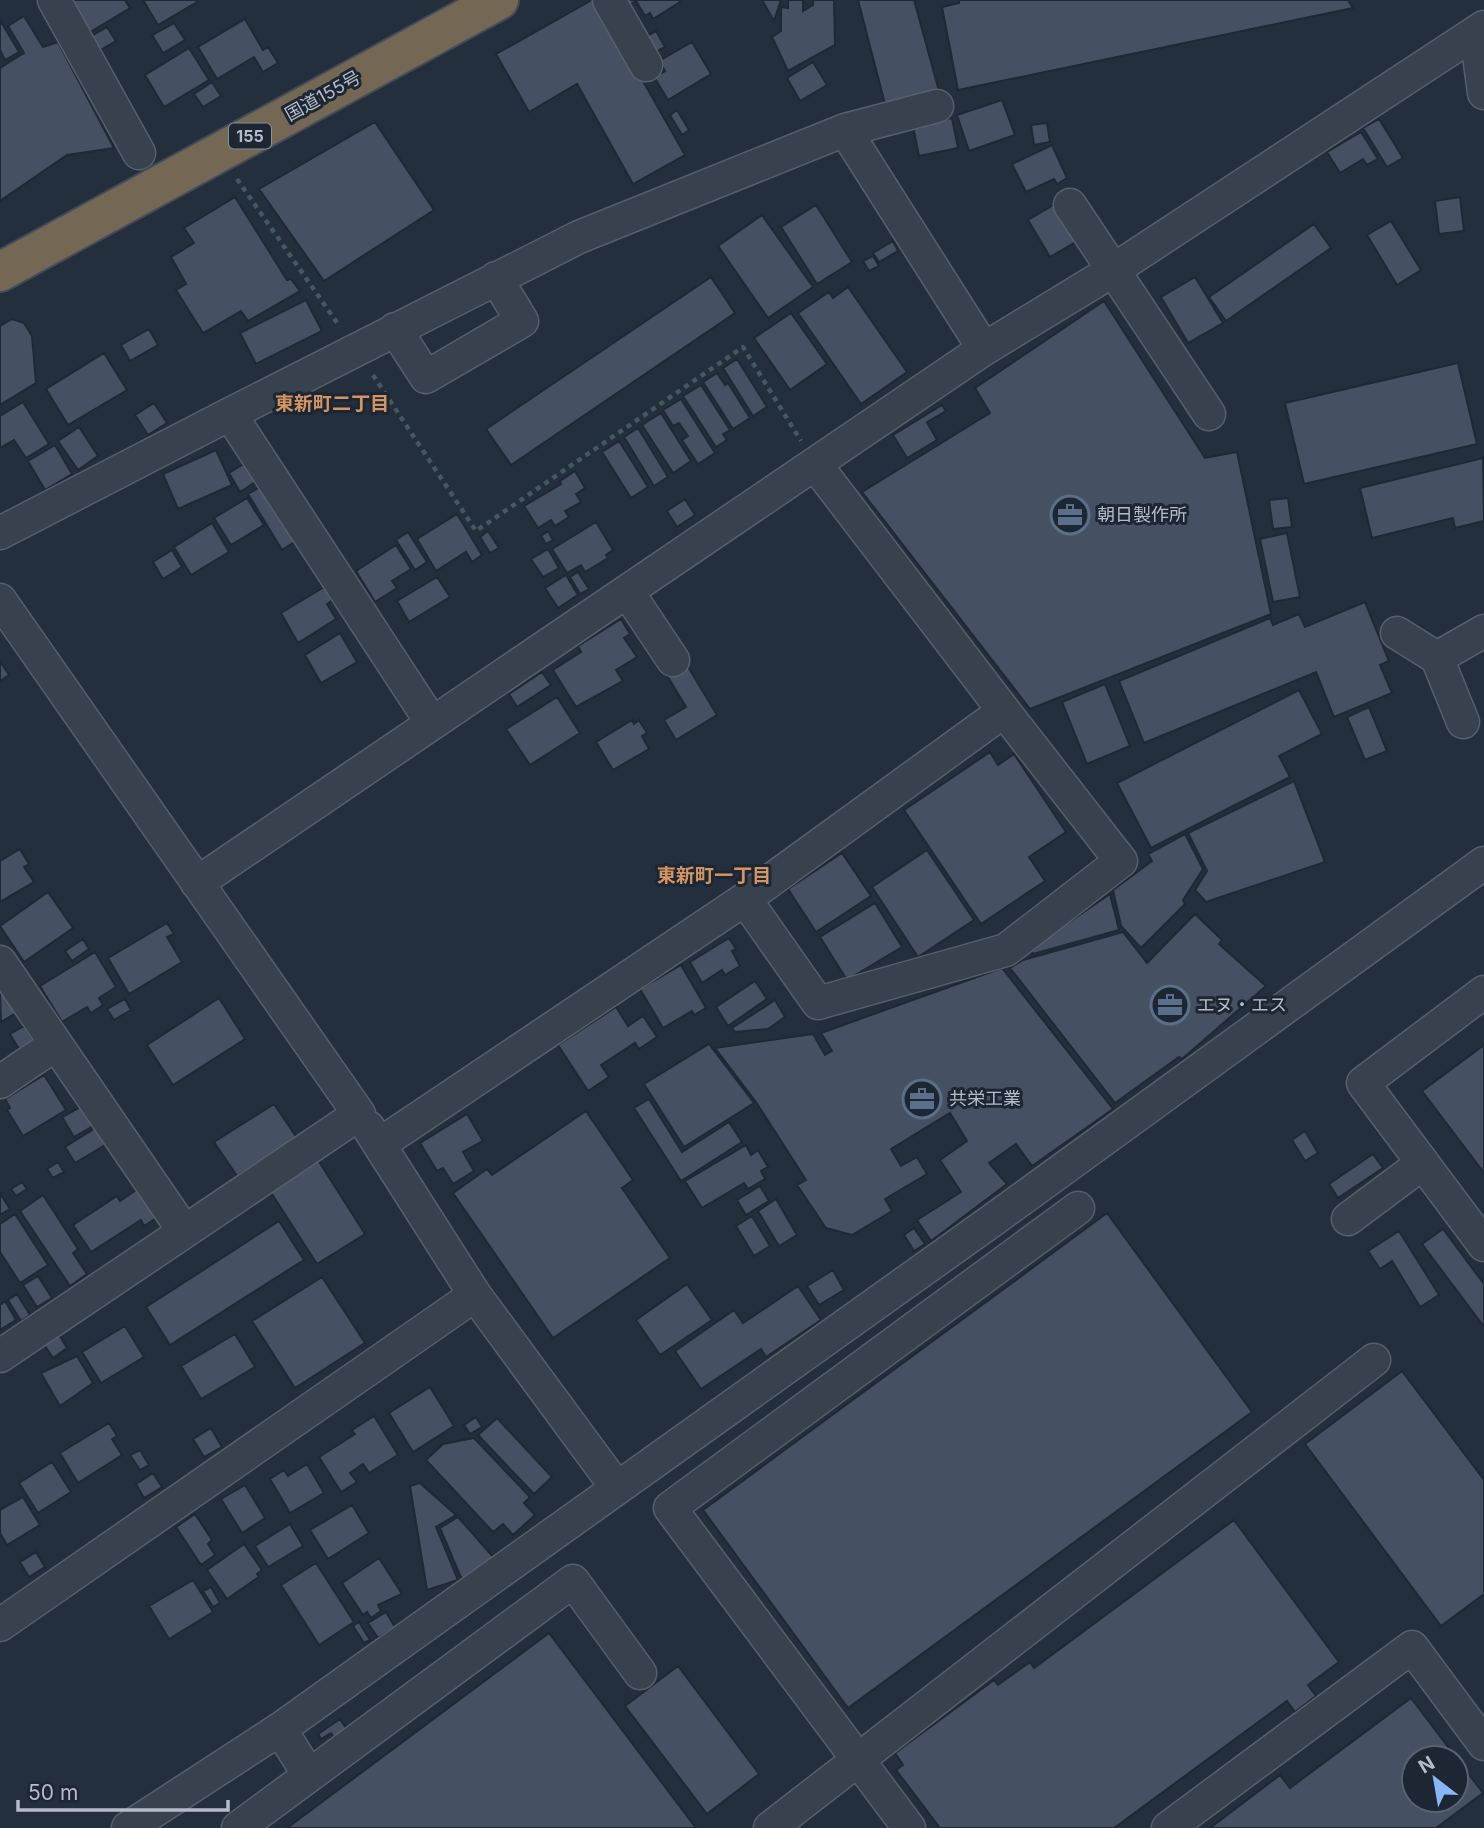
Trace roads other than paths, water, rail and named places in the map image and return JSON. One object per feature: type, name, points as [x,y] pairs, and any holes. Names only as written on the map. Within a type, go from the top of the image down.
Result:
[{"type":"highway","name":"国道155号","points":[[0,272],[219,153],[455,10],[499,0]]},
{"type":"street","points":[[54,0],[139,153]]},
{"type":"street","points":[[609,0],[646,65]]},
{"type":"street","points":[[197,883],[984,349],[1112,271],[1480,29],[1484,93]]},
{"type":"street","points":[[0,533],[355,349],[579,237],[845,130],[937,106]]},
{"type":"street","points":[[845,130],[984,349]]},
{"type":"street","points":[[1070,205],[1209,414]]},
{"type":"street","points":[[395,329],[426,377],[522,321],[496,278]]},
{"type":"street","points":[[230,414],[432,723]]},
{"type":"street","points":[[745,899],[818,1003],[1006,950],[1121,861],[815,464]]},
{"type":"street","points":[[627,591],[673,660]]},
{"type":"street","points":[[0,600],[380,1144],[475,1295],[617,1489]]},
{"type":"street","points":[[1437,658],[1484,631]]},
{"type":"street","points":[[1396,633],[1437,658],[1462,722]]},
{"type":"street","points":[[380,1144],[745,899],[1004,711]]},
{"type":"street","points":[[128,1828],[280,1730],[997,1217],[1484,863]]},
{"type":"street","points":[[0,962],[184,1231]]},
{"type":"street","points":[[1484,992],[1363,1083],[1484,1245]]},
{"type":"street","points":[[0,1082],[56,1044]]},
{"type":"street","points":[[0,1356],[359,1114]]},
{"type":"street","points":[[1348,1219],[1423,1163]]},
{"type":"street","points":[[909,1828],[670,1508],[1078,1208]]},
{"type":"street","points":[[0,1625],[475,1295]]},
{"type":"street","points":[[781,1825],[1374,1360]]},
{"type":"street","points":[[238,1828],[573,1581],[640,1673]]},
{"type":"street","points":[[1168,1828],[1412,1647],[1484,1744]]},
{"type":"street","points":[[280,1730],[309,1775]]},
{"type":"place","name":"朝日製作所","points":[[1070,515]]},
{"type":"place","name":"エヌ・エス","points":[[1170,1005]]},
{"type":"place","name":"共栄工業","points":[[922,1099]]},
{"type":"district","name":"東新町二丁目","points":[[332,403]]},
{"type":"district","name":"東新町一丁目","points":[[714,875]]}]
